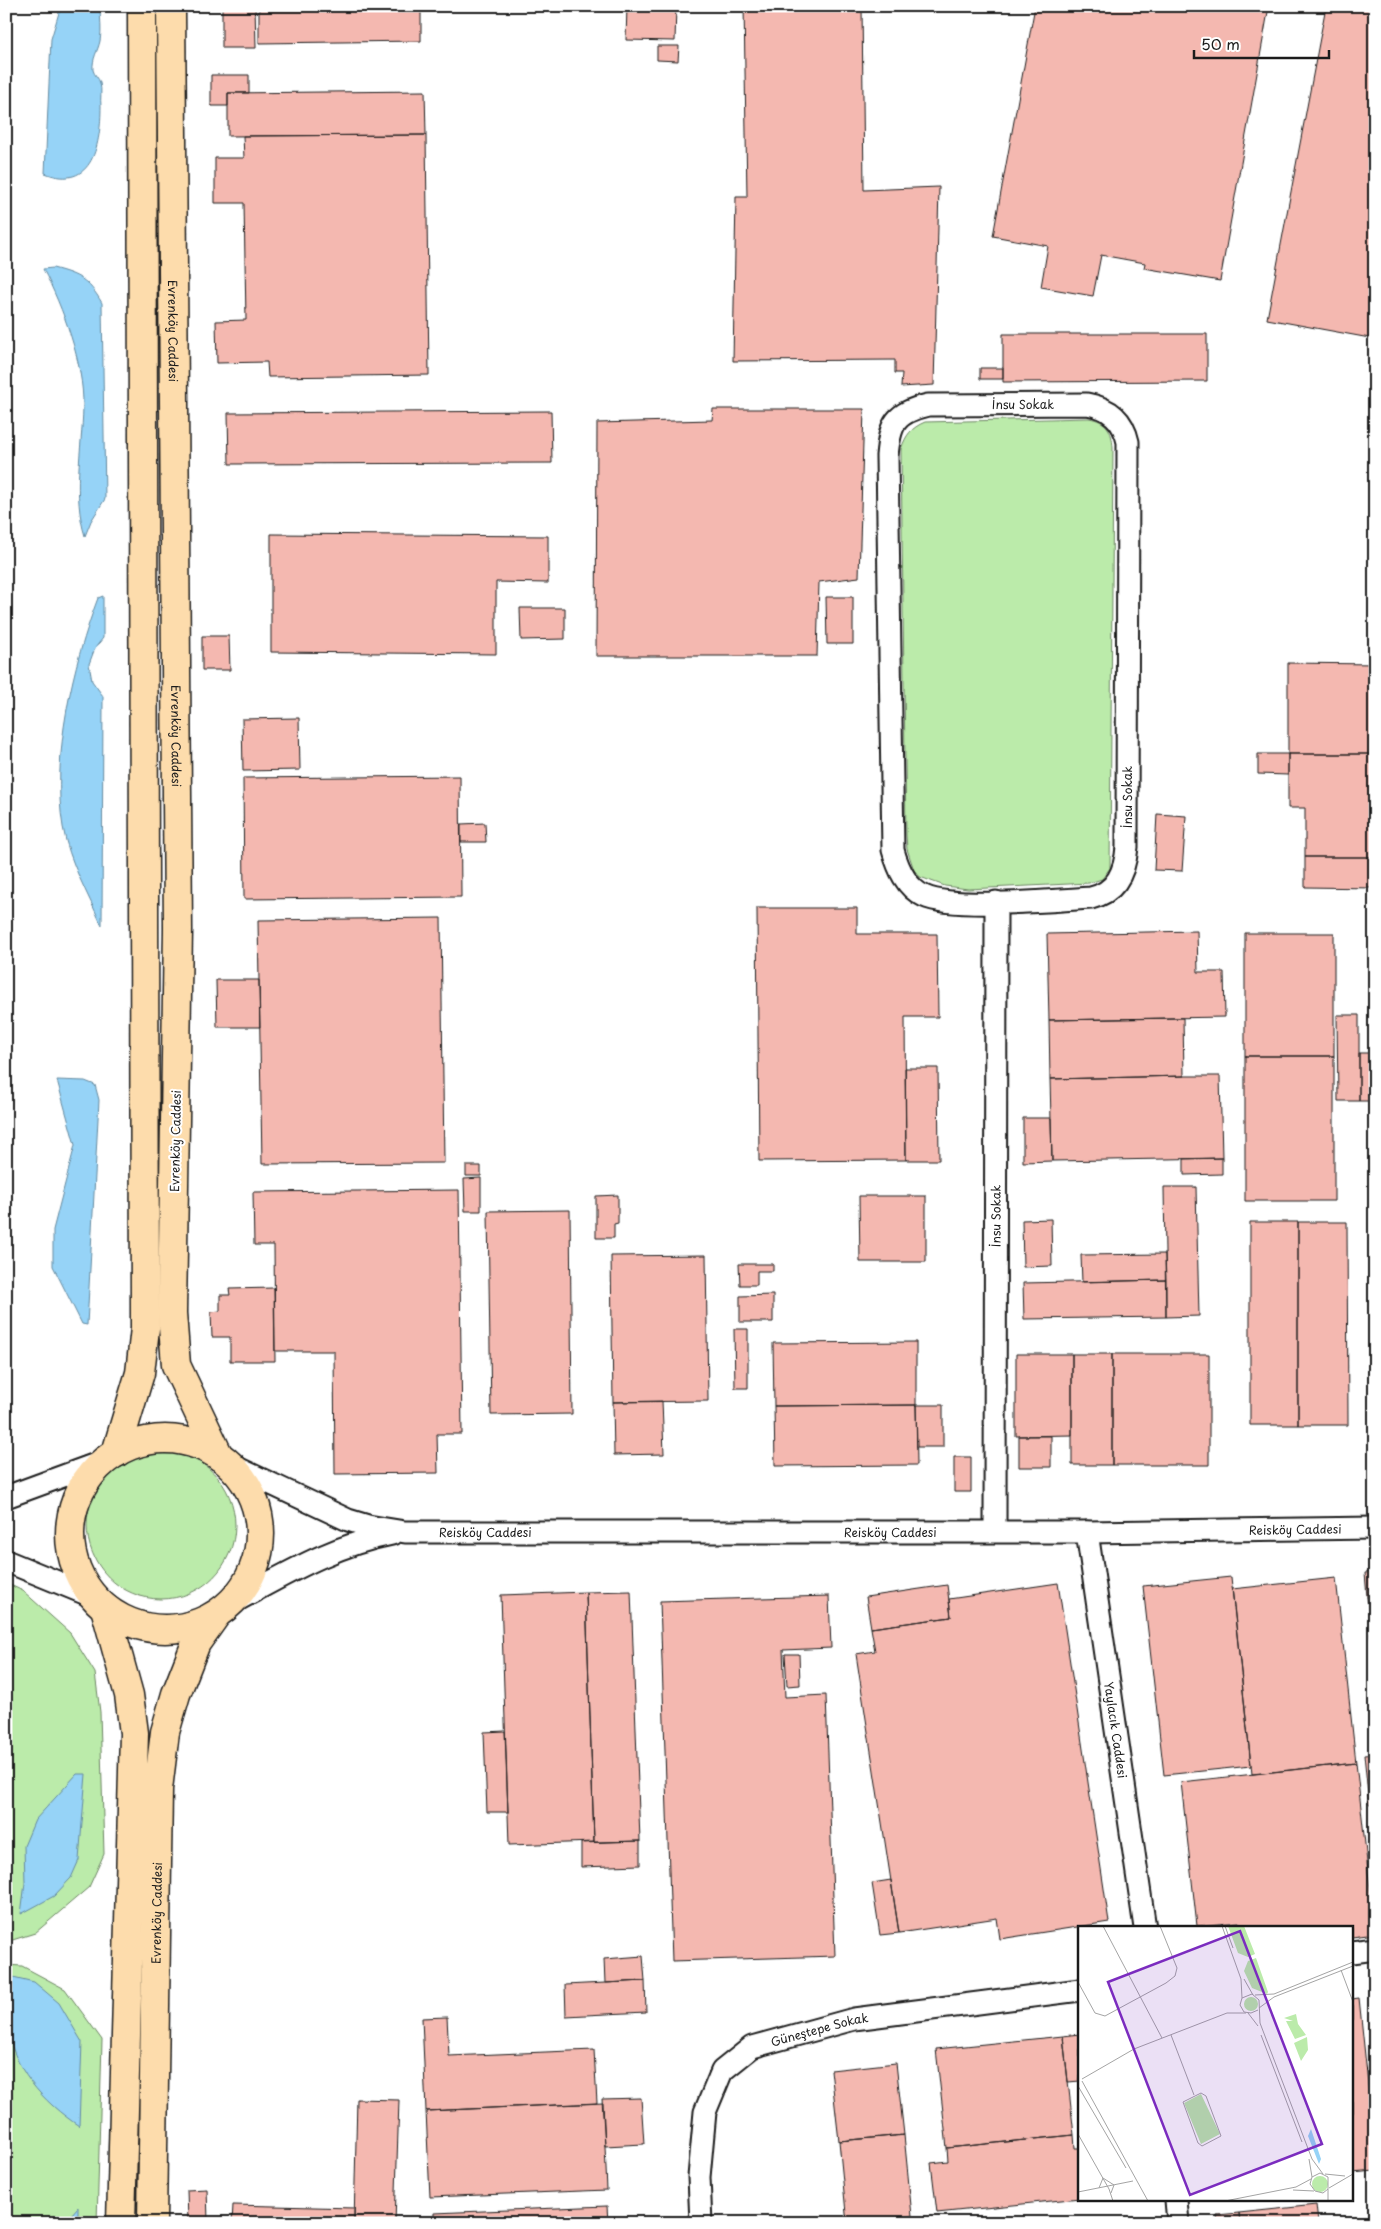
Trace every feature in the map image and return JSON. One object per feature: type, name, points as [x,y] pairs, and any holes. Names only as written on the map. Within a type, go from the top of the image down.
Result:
[{"type":"main road","points":[[110,1457],[140,1374],[145,1328],[142,6]]},
{"type":"main road","name":"Evrenköy Caddesi","points":[[152,2223],[158,1789],[165,1732],[176,1694],[196,1643],[222,1610],[239,1595],[254,1569],[260,1540],[258,1517],[252,1496],[245,1483],[224,1460],[176,1365],[172,1313],[178,919],[172,6]]},
{"type":"main road","points":[[121,2223],[134,1733],[129,1696],[99,1603],[85,1585],[72,1557],[70,1527],[77,1497],[84,1484],[110,1457],[143,1442],[172,1440],[200,1446],[224,1460]]},
{"type":"main road","points":[[99,1603],[131,1623],[160,1629],[189,1626],[222,1610]]},
{"type":"street","name":"İnsu Sokak","points":[[1088,404],[1110,411],[1125,429],[1128,442],[1127,846],[1124,870],[1111,889],[1102,896],[996,902],[943,901],[923,896],[914,890],[901,874],[893,850],[887,456],[890,433],[897,418],[909,410],[928,405],[1088,404]]},
{"type":"street","name":"İnsu Sokak","points":[[995,1530],[996,902]]},
{"type":"street","points":[[6,1498],[110,1457]]},
{"type":"street","name":"Reisköy Caddesi","points":[[224,1460],[348,1520],[368,1526],[405,1532],[995,1530],[1086,1532],[1375,1528]]},
{"type":"street","name":"Reisköy Caddesi","points":[[222,1610],[320,1555],[370,1539],[405,1532]]},
{"type":"street","name":"Yaylacık Caddesi","points":[[1086,1532],[1145,1926]]},
{"type":"street","points":[[6,1561],[99,1603]]},
{"type":"street","points":[[1354,1952],[1375,1949]]},
{"type":"street","name":"Güneştepe Sokak","points":[[701,2223],[699,2177],[705,2112],[722,2071],[752,2047],[854,2020],[1078,1990]]},
{"type":"street","points":[[1176,2202],[1178,2223]]},
{"type":"green space","points":[[1089,418],[1100,421],[1107,427],[1110,431],[1113,448],[1110,868],[1102,879],[1089,883],[968,889],[945,886],[920,877],[914,870],[907,849],[901,449],[910,432],[925,422]]},
{"type":"green space","points":[[161,1451],[176,1452],[190,1456],[214,1472],[230,1496],[234,1510],[234,1540],[230,1554],[214,1578],[190,1594],[176,1598],[161,1599],[146,1598],[132,1594],[108,1578],[92,1554],[88,1540],[87,1525],[88,1510],[92,1496],[108,1472],[132,1456],[146,1452]]},
{"type":"green space","points":[[6,1583],[23,1591],[70,1633],[95,1673],[100,1712],[104,1854],[89,1887],[35,1933],[6,1942]]},
{"type":"green space","points":[[6,1965],[22,1966],[65,1989],[102,2040],[97,2223],[6,2223]]},
{"type":"water","points":[[61,6],[100,6],[101,37],[93,66],[101,86],[101,120],[96,148],[84,170],[74,176],[61,177],[45,173],[51,39]]},
{"type":"water","points":[[53,268],[82,279],[92,288],[102,303],[105,499],[91,521],[85,536],[81,520],[78,488],[83,407],[80,372],[65,318],[43,269]]},
{"type":"water","points":[[103,596],[103,638],[95,648],[89,664],[92,681],[103,696],[102,926],[74,865],[66,840],[60,800],[60,771],[67,711],[80,652],[98,598]]},
{"type":"water","points":[[57,1080],[85,1081],[95,1085],[99,1100],[87,1325],[82,1324],[53,1266],[53,1230],[75,1145]]},
{"type":"water","points":[[77,1774],[86,1774],[79,1860],[71,1878],[54,1896],[21,1914],[25,1883],[24,1846],[35,1820]]},
{"type":"water","points":[[9,1976],[34,1982],[59,2003],[82,2042],[79,2126],[41,2095],[22,2069],[15,2054],[7,2022]]},
{"type":"water","points":[[78,2207],[78,2223],[64,2223]]},
{"type":"building","points":[[222,6],[255,6],[256,48],[222,48]]},
{"type":"building","points":[[259,6],[421,6],[421,41],[259,43]]},
{"type":"building","points":[[627,6],[676,6],[675,41],[626,40]]},
{"type":"building","points":[[744,6],[862,6],[864,190],[939,187],[934,385],[901,387],[902,373],[895,373],[895,360],[733,361],[736,197],[747,197]]},
{"type":"building","points":[[1035,6],[1269,6],[1220,281],[1144,268],[1145,263],[1101,255],[1093,296],[1041,287],[1048,246],[993,236]]},
{"type":"building","points":[[1326,6],[1375,6],[1375,339],[1267,319]]},
{"type":"building","points":[[657,46],[679,46],[678,61],[657,60]]},
{"type":"building","points":[[211,75],[249,75],[249,93],[228,93],[228,106],[211,106]]},
{"type":"building","points":[[425,91],[426,135],[228,136],[228,93]]},
{"type":"building","points":[[426,135],[429,375],[268,377],[267,362],[217,363],[216,321],[246,320],[244,203],[215,203],[215,158],[244,158],[243,136]]},
{"type":"building","points":[[1003,334],[1207,334],[1207,381],[1003,382]]},
{"type":"building","points":[[980,368],[1003,368],[1003,379],[980,379]]},
{"type":"building","points":[[713,409],[864,409],[859,577],[819,582],[817,656],[596,656],[597,423],[712,420]]},
{"type":"building","points":[[551,411],[552,463],[229,464],[228,413]]},
{"type":"building","points":[[271,534],[548,536],[548,583],[496,582],[496,654],[271,652]]},
{"type":"building","points":[[826,597],[853,597],[853,644],[827,644]]},
{"type":"building","points":[[520,608],[565,608],[565,639],[521,640]]},
{"type":"building","points":[[202,636],[229,636],[230,670],[202,670]]},
{"type":"building","points":[[1288,663],[1375,664],[1375,754],[1288,754]]},
{"type":"building","points":[[299,718],[300,770],[243,771],[242,719]]},
{"type":"building","points":[[1258,754],[1288,754],[1288,775],[1258,774]]},
{"type":"building","points":[[1288,754],[1375,754],[1375,857],[1305,857],[1305,808],[1288,808]]},
{"type":"building","points":[[460,776],[461,897],[244,899],[243,778]]},
{"type":"building","points":[[1157,814],[1186,816],[1182,871],[1154,870]]},
{"type":"building","points":[[485,823],[486,842],[461,842],[461,824]]},
{"type":"building","points":[[1305,857],[1375,857],[1375,888],[1305,887]]},
{"type":"building","points":[[757,908],[857,908],[857,934],[937,934],[938,1017],[905,1017],[906,1160],[759,1161]]},
{"type":"building","points":[[441,918],[444,1163],[262,1164],[258,920]]},
{"type":"building","points":[[1197,931],[1198,972],[1224,972],[1225,1017],[1049,1020],[1047,934]]},
{"type":"building","points":[[1245,933],[1334,933],[1334,1056],[1245,1056]]},
{"type":"building","points":[[216,980],[259,980],[260,1027],[217,1027]]},
{"type":"building","points":[[1337,1015],[1359,1015],[1359,1101],[1338,1101]]},
{"type":"building","points":[[1183,1018],[1184,1076],[1050,1079],[1049,1020]]},
{"type":"building","points":[[1359,1053],[1375,1053],[1375,1101],[1359,1101]]},
{"type":"building","points":[[1245,1056],[1334,1056],[1334,1201],[1245,1201]]},
{"type":"building","points":[[905,1068],[938,1068],[939,1160],[906,1160]]},
{"type":"building","points":[[1220,1076],[1222,1158],[1052,1161],[1050,1079]]},
{"type":"building","points":[[1023,1118],[1051,1118],[1052,1161],[1023,1162]]},
{"type":"building","points":[[1222,1158],[1222,1174],[1184,1175],[1184,1159]]},
{"type":"building","points":[[466,1166],[481,1166],[481,1176],[466,1176]]},
{"type":"building","points":[[481,1178],[481,1211],[465,1211],[464,1179]]},
{"type":"building","points":[[1164,1187],[1196,1187],[1199,1316],[1166,1317]]},
{"type":"building","points":[[459,1190],[462,1434],[437,1434],[438,1473],[335,1474],[334,1351],[275,1351],[274,1245],[254,1245],[253,1192]]},
{"type":"building","points":[[618,1195],[618,1223],[614,1224],[614,1238],[596,1238],[596,1196]]},
{"type":"building","points":[[859,1196],[926,1196],[926,1262],[860,1262]]},
{"type":"building","points":[[570,1210],[572,1414],[491,1415],[488,1211]]},
{"type":"building","points":[[1051,1219],[1052,1266],[1023,1267],[1022,1220]]},
{"type":"building","points":[[1250,1222],[1298,1222],[1298,1425],[1250,1425]]},
{"type":"building","points":[[1298,1222],[1347,1222],[1348,1425],[1298,1425]]},
{"type":"building","points":[[1165,1254],[1166,1280],[1082,1282],[1081,1255]]},
{"type":"building","points":[[706,1255],[708,1401],[613,1402],[611,1256]]},
{"type":"building","points":[[739,1264],[773,1264],[773,1271],[757,1271],[757,1285],[740,1285]]},
{"type":"building","points":[[1166,1280],[1166,1317],[1024,1319],[1023,1283]]},
{"type":"building","points":[[274,1288],[275,1361],[230,1361],[230,1337],[212,1337],[211,1312],[220,1311],[220,1295],[230,1295],[229,1289]]},
{"type":"building","points":[[773,1295],[773,1322],[740,1322],[740,1296]]},
{"type":"building","points":[[734,1329],[748,1329],[748,1388],[735,1388]]},
{"type":"building","points":[[916,1342],[916,1405],[774,1406],[773,1343]]},
{"type":"building","points":[[1016,1354],[1072,1354],[1072,1435],[1016,1436]]},
{"type":"building","points":[[1072,1354],[1112,1354],[1112,1465],[1072,1465]]},
{"type":"building","points":[[1112,1354],[1209,1354],[1209,1465],[1112,1465]]},
{"type":"building","points":[[662,1401],[664,1454],[614,1455],[613,1402]]},
{"type":"building","points":[[916,1405],[943,1405],[943,1447],[917,1447]]},
{"type":"building","points":[[916,1405],[917,1465],[775,1466],[774,1406]]},
{"type":"building","points":[[1019,1436],[1051,1436],[1051,1467],[1019,1467]]},
{"type":"building","points":[[954,1457],[971,1457],[971,1492],[954,1492]]},
{"type":"building","points":[[1375,1572],[1375,1596],[1367,1597],[1365,1573]]},
{"type":"building","points":[[1231,1577],[1251,1766],[1164,1775],[1143,1586]]},
{"type":"building","points":[[1336,1578],[1356,1763],[1252,1774],[1232,1589]]},
{"type":"building","points":[[1058,1583],[1109,1922],[1000,1939],[997,1918],[899,1933],[856,1654],[875,1651],[871,1628],[951,1617],[949,1599]]},
{"type":"building","points":[[947,1585],[951,1617],[871,1628],[866,1597]]},
{"type":"building","points":[[631,1591],[640,1841],[594,1842],[586,1592]]},
{"type":"building","points":[[586,1592],[594,1842],[509,1845],[501,1595]]},
{"type":"building","points":[[829,1596],[831,1648],[783,1650],[785,1697],[826,1695],[835,1956],[672,1961],[660,1601]]},
{"type":"building","points":[[1375,1596],[1375,1672],[1367,1597]]},
{"type":"building","points":[[785,1654],[799,1654],[800,1685],[787,1686]]},
{"type":"building","points":[[505,1731],[508,1812],[487,1812],[484,1732]]},
{"type":"building","points":[[1375,1753],[1375,1804],[1369,1805],[1364,1754]]},
{"type":"building","points":[[1356,1763],[1375,1934],[1354,1937],[1354,1926],[1240,1926],[1239,1922],[1197,1926],[1181,1782]]},
{"type":"building","points":[[640,1841],[640,1865],[581,1867],[581,1843]]},
{"type":"building","points":[[891,1880],[899,1933],[880,1935],[872,1883]]},
{"type":"building","points":[[643,1956],[645,1981],[605,1983],[604,1959]]},
{"type":"building","points":[[645,1981],[646,2012],[566,2016],[565,1985]]},
{"type":"building","points":[[1359,1998],[1375,2152],[1375,2171],[1354,2173],[1354,1999]]},
{"type":"building","points":[[447,2017],[449,2056],[594,2050],[597,2103],[426,2111],[422,2018]]},
{"type":"building","points":[[1078,2034],[1078,2081],[1068,2082],[1063,2036]]},
{"type":"building","points":[[1063,2036],[1074,2135],[947,2148],[936,2049]]},
{"type":"building","points":[[896,2063],[904,2135],[839,2141],[831,2070]]},
{"type":"building","points":[[641,2098],[644,2144],[605,2146],[602,2099]]},
{"type":"building","points":[[357,2099],[399,2100],[395,2223],[354,2223]]},
{"type":"building","points":[[603,2103],[607,2190],[430,2197],[426,2111]]},
{"type":"building","points":[[904,2135],[912,2216],[847,2223],[839,2141]]},
{"type":"building","points":[[1074,2135],[1075,2148],[1078,2148],[1078,2198],[937,2213],[931,2163],[948,2161],[947,2148]]},
{"type":"building","points":[[207,2189],[208,2221],[188,2222],[187,2190]]},
{"type":"building","points":[[233,2205],[354,2208],[354,2223],[232,2223]]},
{"type":"building","points":[[1316,2205],[1318,2223],[1240,2223],[1239,2213]]},
{"type":"building","points":[[607,2206],[608,2223],[434,2223],[434,2213]]},
{"type":"building","points":[[1239,2213],[1240,2223],[1218,2223],[1217,2215]]}]
